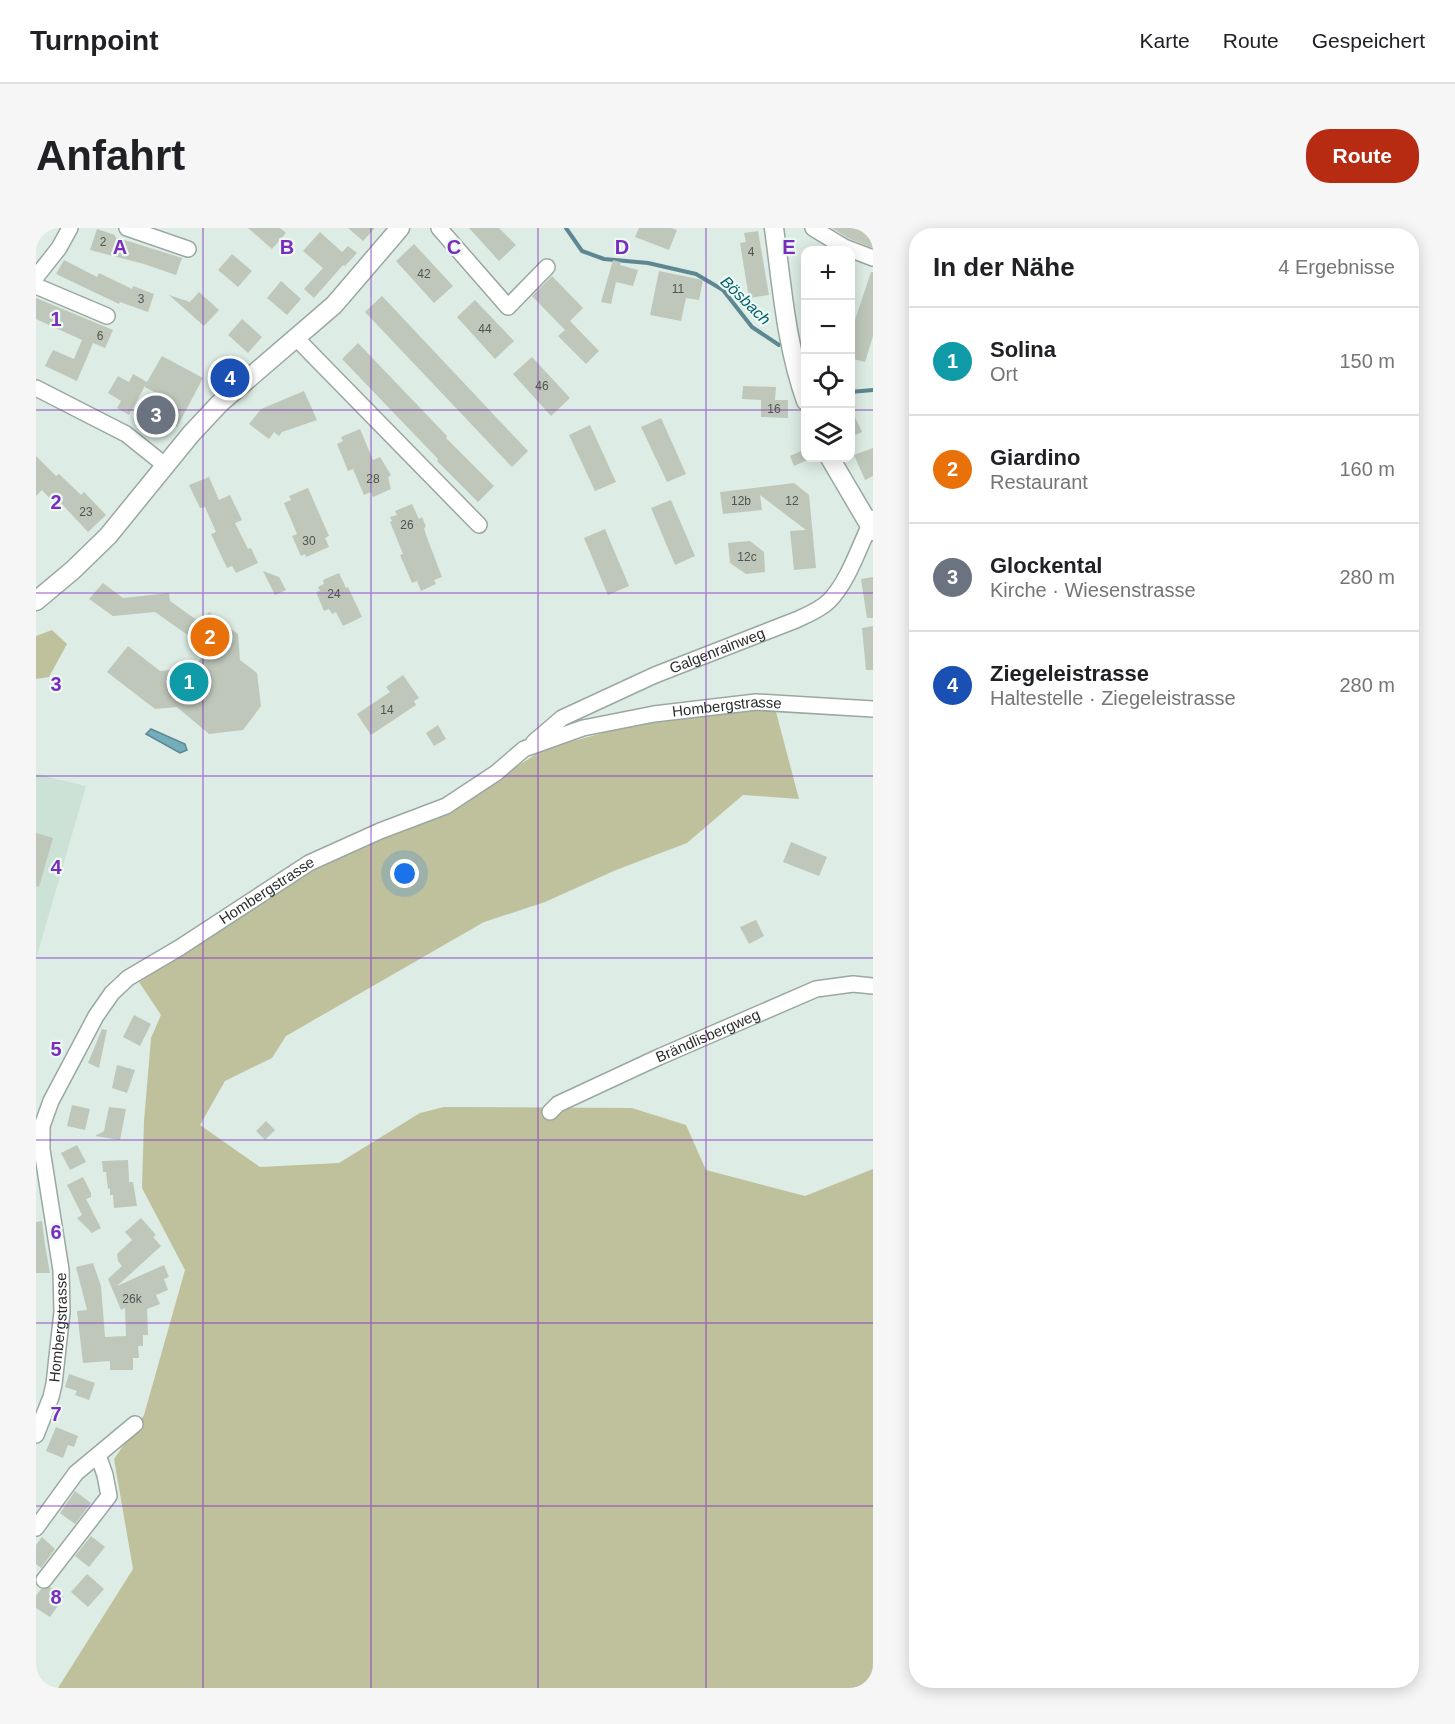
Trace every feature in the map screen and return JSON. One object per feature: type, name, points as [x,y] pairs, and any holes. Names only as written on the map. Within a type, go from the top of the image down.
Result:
[{"type":"street","points":[[36,277],[54,256],[70,228]]},
{"type":"street","points":[[127,228],[188,249]]},
{"type":"street","points":[[36,600],[73,570],[108,536],[191,434],[220,403],[334,305],[400,228]]},
{"type":"street","points":[[439,228],[508,307],[547,267]]},
{"type":"street","points":[[774,228],[787,328],[801,385]]},
{"type":"street","points":[[813,228],[844,247],[873,258]]},
{"type":"street","points":[[36,286],[107,316]]},
{"type":"street","points":[[296,338],[479,525]]},
{"type":"street","points":[[36,388],[126,434],[166,466]]},
{"type":"street","points":[[833,462],[872,525]]},
{"type":"street","name":"Galgenrainweg","points":[[524,749],[562,718],[655,675],[815,611],[836,594],[872,525]]},
{"type":"street","name":"Hombergstrasse","points":[[36,1435],[54,1384],[62,1312],[61,1270],[42,1150],[42,1126],[60,1081],[96,1016],[112,993],[128,978],[309,864],[380,831],[446,806],[496,773],[524,749],[583,728],[654,714],[756,702],[873,709]]},
{"type":"street","name":"Brändlisbergweg","points":[[550,1112],[558,1104],[816,988],[854,984],[873,986]]},
{"type":"street","points":[[36,1528],[76,1473],[135,1424]]},
{"type":"street","points":[[44,1580],[109,1496],[98,1455]]},
{"type":"shaded area","points":[[36,774],[86,786],[36,959]]},
{"type":"green space","points":[[52,630],[67,644],[49,677],[36,679],[36,636]]},
{"type":"green space","points":[[760,707],[776,712],[799,799],[743,795],[687,843],[616,870],[545,902],[484,922],[286,1036],[272,1058],[225,1081],[200,1125],[260,1167],[339,1163],[420,1113],[444,1107],[632,1108],[686,1125],[706,1170],[805,1196],[873,1169],[873,1688],[58,1688],[133,1569],[114,1459],[144,1415],[185,1270],[142,1188],[144,1121],[151,1038],[161,1015],[139,982],[312,868],[384,835],[445,813],[544,749],[654,719]]},
{"type":"water","points":[[151,729],[185,744],[187,750],[180,753],[146,734]]},
{"type":"building","points":[[248,228],[280,228],[286,233],[272,249]]},
{"type":"building","points":[[348,228],[375,228],[363,241]]},
{"type":"building","points":[[469,228],[499,228],[516,245],[499,261]]},
{"type":"building","points":[[639,228],[677,230],[669,250],[635,237]]},
{"type":"building","points":[[832,228],[873,230],[873,248],[848,238]]},
{"type":"building","points":[[97,229],[182,258],[176,275],[90,250]]},
{"type":"building","points":[[758,231],[769,295],[749,298],[740,243],[746,242],[744,233]]},
{"type":"building","points":[[320,232],[342,252],[348,246],[357,253],[345,266],[343,265],[314,298],[304,289],[323,268],[303,251]]},
{"type":"building","points":[[414,244],[453,286],[434,303],[396,261]]},
{"type":"building","points":[[232,254],[252,271],[238,287],[218,270]]},
{"type":"building","points":[[64,260],[97,277],[99,273],[132,289],[133,286],[154,294],[148,312],[120,302],[119,304],[56,274]]},
{"type":"building","points":[[613,260],[621,262],[620,265],[638,270],[633,286],[616,282],[611,304],[601,302]]},
{"type":"building","points":[[659,271],[703,280],[699,300],[686,298],[681,321],[650,315]]},
{"type":"building","points":[[871,272],[873,272],[873,336],[865,362],[855,359],[855,320]]},
{"type":"building","points":[[552,276],[583,308],[570,321],[599,351],[586,364],[558,336],[565,330],[532,296]]},
{"type":"building","points":[[281,281],[301,299],[287,315],[267,298]]},
{"type":"building","points":[[199,292],[219,310],[204,326],[169,295],[190,302]]},
{"type":"building","points":[[382,296],[528,451],[512,467],[365,312]]},
{"type":"building","points":[[36,298],[113,330],[105,348],[93,343],[77,381],[45,366],[53,350],[74,359],[82,340],[36,319]]},
{"type":"building","points":[[475,300],[514,341],[495,359],[457,317]]},
{"type":"building","points":[[242,319],[262,337],[248,353],[228,335]]},
{"type":"building","points":[[358,343],[494,486],[478,502],[342,359]]},
{"type":"building","points":[[162,356],[203,378],[177,427],[163,419],[172,402],[145,387],[146,384],[129,415],[117,408],[121,401],[108,393],[118,376],[129,382],[133,374],[147,382]]},
{"type":"building","points":[[532,357],[570,398],[551,416],[513,374]]},
{"type":"building","points":[[743,386],[776,387],[775,400],[788,400],[788,418],[761,417],[761,400],[742,399]]},
{"type":"building","points":[[304,391],[317,420],[282,432],[279,436],[274,432],[269,439],[249,424],[261,409]]},
{"type":"building","points":[[855,417],[862,432],[855,435]]},
{"type":"building","points":[[661,418],[686,474],[667,482],[641,427]]},
{"type":"building","points":[[590,425],[616,482],[595,491],[569,435]]},
{"type":"building","points":[[360,429],[373,460],[380,457],[391,475],[388,477],[391,489],[373,497],[371,492],[364,495],[353,469],[348,471],[337,444],[343,441],[341,437]]},
{"type":"building","points":[[873,448],[873,476],[865,480],[855,455]]},
{"type":"building","points":[[801,451],[803,462],[794,466],[790,456]]},
{"type":"building","points":[[36,456],[56,476],[59,474],[81,495],[84,492],[106,515],[88,532],[60,502],[57,506],[42,490],[36,496]]},
{"type":"building","points":[[209,477],[219,500],[230,495],[242,520],[235,523],[258,563],[236,573],[232,566],[227,568],[211,534],[216,532],[205,507],[200,508],[189,485]]},
{"type":"building","points":[[794,483],[809,495],[816,568],[794,570],[790,531],[806,530],[760,495],[762,510],[723,514],[720,492]]},
{"type":"building","points":[[308,488],[329,536],[325,538],[329,547],[306,557],[305,554],[301,556],[292,536],[297,534],[284,503],[291,500],[289,496]]},
{"type":"building","points":[[671,500],[695,556],[675,565],[651,508]]},
{"type":"building","points":[[412,504],[419,519],[422,517],[426,535],[442,577],[434,580],[436,584],[421,591],[417,581],[412,583],[390,522],[392,521],[390,517],[397,515],[395,511]]},
{"type":"building","points":[[605,529],[629,586],[608,595],[584,538]]},
{"type":"building","points":[[750,541],[764,552],[765,572],[746,574],[730,563],[728,543]]},
{"type":"building","points":[[263,571],[279,577],[286,590],[275,595]]},
{"type":"building","points":[[339,573],[362,617],[343,626],[336,612],[332,614],[329,609],[324,611],[316,592],[320,591],[318,587],[324,584],[323,580]]},
{"type":"building","points":[[873,577],[873,618],[867,618],[861,579]]},
{"type":"building","points":[[103,583],[123,598],[169,593],[170,601],[201,623],[209,612],[238,634],[240,660],[257,673],[261,706],[243,730],[209,734],[177,707],[155,709],[107,672],[128,646],[160,671],[195,667],[201,658],[199,643],[155,612],[113,616],[89,599]]},
{"type":"building","points":[[873,626],[873,670],[866,670],[862,628]]},
{"type":"building","points":[[403,675],[419,698],[414,701],[416,705],[371,735],[357,714],[390,692],[386,687]]},
{"type":"building","points":[[438,725],[446,739],[434,746],[426,733]]},
{"type":"building","points":[[36,833],[53,838],[39,887],[36,886]]},
{"type":"building","points":[[791,842],[827,857],[819,876],[783,862]]},
{"type":"building","points":[[756,920],[764,936],[749,944],[740,927]]},
{"type":"building","points":[[134,1015],[151,1024],[140,1046],[123,1037]]},
{"type":"building","points":[[102,1029],[107,1030],[99,1068],[88,1063]]},
{"type":"building","points":[[117,1065],[135,1070],[127,1093],[112,1088]]},
{"type":"building","points":[[72,1105],[90,1109],[85,1130],[67,1126]]},
{"type":"building","points":[[109,1107],[126,1109],[120,1140],[95,1136],[104,1131]]},
{"type":"building","points":[[266,1121],[275,1130],[265,1140],[256,1131]]},
{"type":"building","points":[[77,1145],[86,1162],[70,1170],[61,1153]]},
{"type":"building","points":[[128,1160],[129,1182],[133,1182],[137,1206],[114,1208],[113,1195],[110,1195],[110,1188],[108,1189],[102,1161]]},
{"type":"building","points":[[83,1177],[91,1193],[91,1197],[86,1199],[101,1228],[92,1233],[77,1218],[82,1215],[67,1185]]},
{"type":"building","points":[[141,1218],[156,1235],[153,1237],[161,1246],[117,1286],[164,1265],[169,1277],[164,1279],[168,1290],[156,1295],[160,1304],[147,1309],[148,1335],[143,1335],[143,1346],[138,1346],[139,1358],[133,1358],[133,1370],[110,1370],[110,1361],[83,1363],[77,1311],[87,1310],[76,1267],[93,1263],[101,1286],[105,1337],[126,1336],[125,1308],[121,1310],[108,1279],[122,1266],[117,1254],[132,1240],[125,1232]]},
{"type":"building","points":[[42,1221],[50,1273],[36,1273],[36,1222]]},
{"type":"building","points":[[69,1374],[95,1383],[89,1400],[75,1395],[77,1391],[65,1387]]},
{"type":"building","points":[[56,1427],[78,1436],[74,1447],[68,1445],[63,1458],[46,1451]]},
{"type":"building","points":[[75,1491],[91,1503],[75,1524],[60,1513]]},
{"type":"building","points":[[91,1536],[105,1547],[89,1567],[75,1556]]},
{"type":"building","points":[[42,1537],[55,1549],[41,1568],[36,1564],[36,1545]]},
{"type":"building","points":[[87,1574],[104,1589],[88,1607],[71,1592]]},
{"type":"building","points":[[50,1587],[64,1597],[50,1617],[36,1608],[36,1596],[41,1589]]},
{"type":"waterway","name":"Bösbach","points":[[566,228],[582,251],[604,259],[648,263],[696,274],[723,290],[752,327],[779,345]]},
{"type":"waterway","name":"Bösbach","points":[[855,392],[873,390]]},
{"type":"place","name":"Ziegeleistrasse","points":[[230,378]]},
{"type":"place","name":"Glockental","points":[[156,415]]},
{"type":"place","name":"Giardino","points":[[210,637]]},
{"type":"place","name":"Solina","points":[[189,682]]}]
